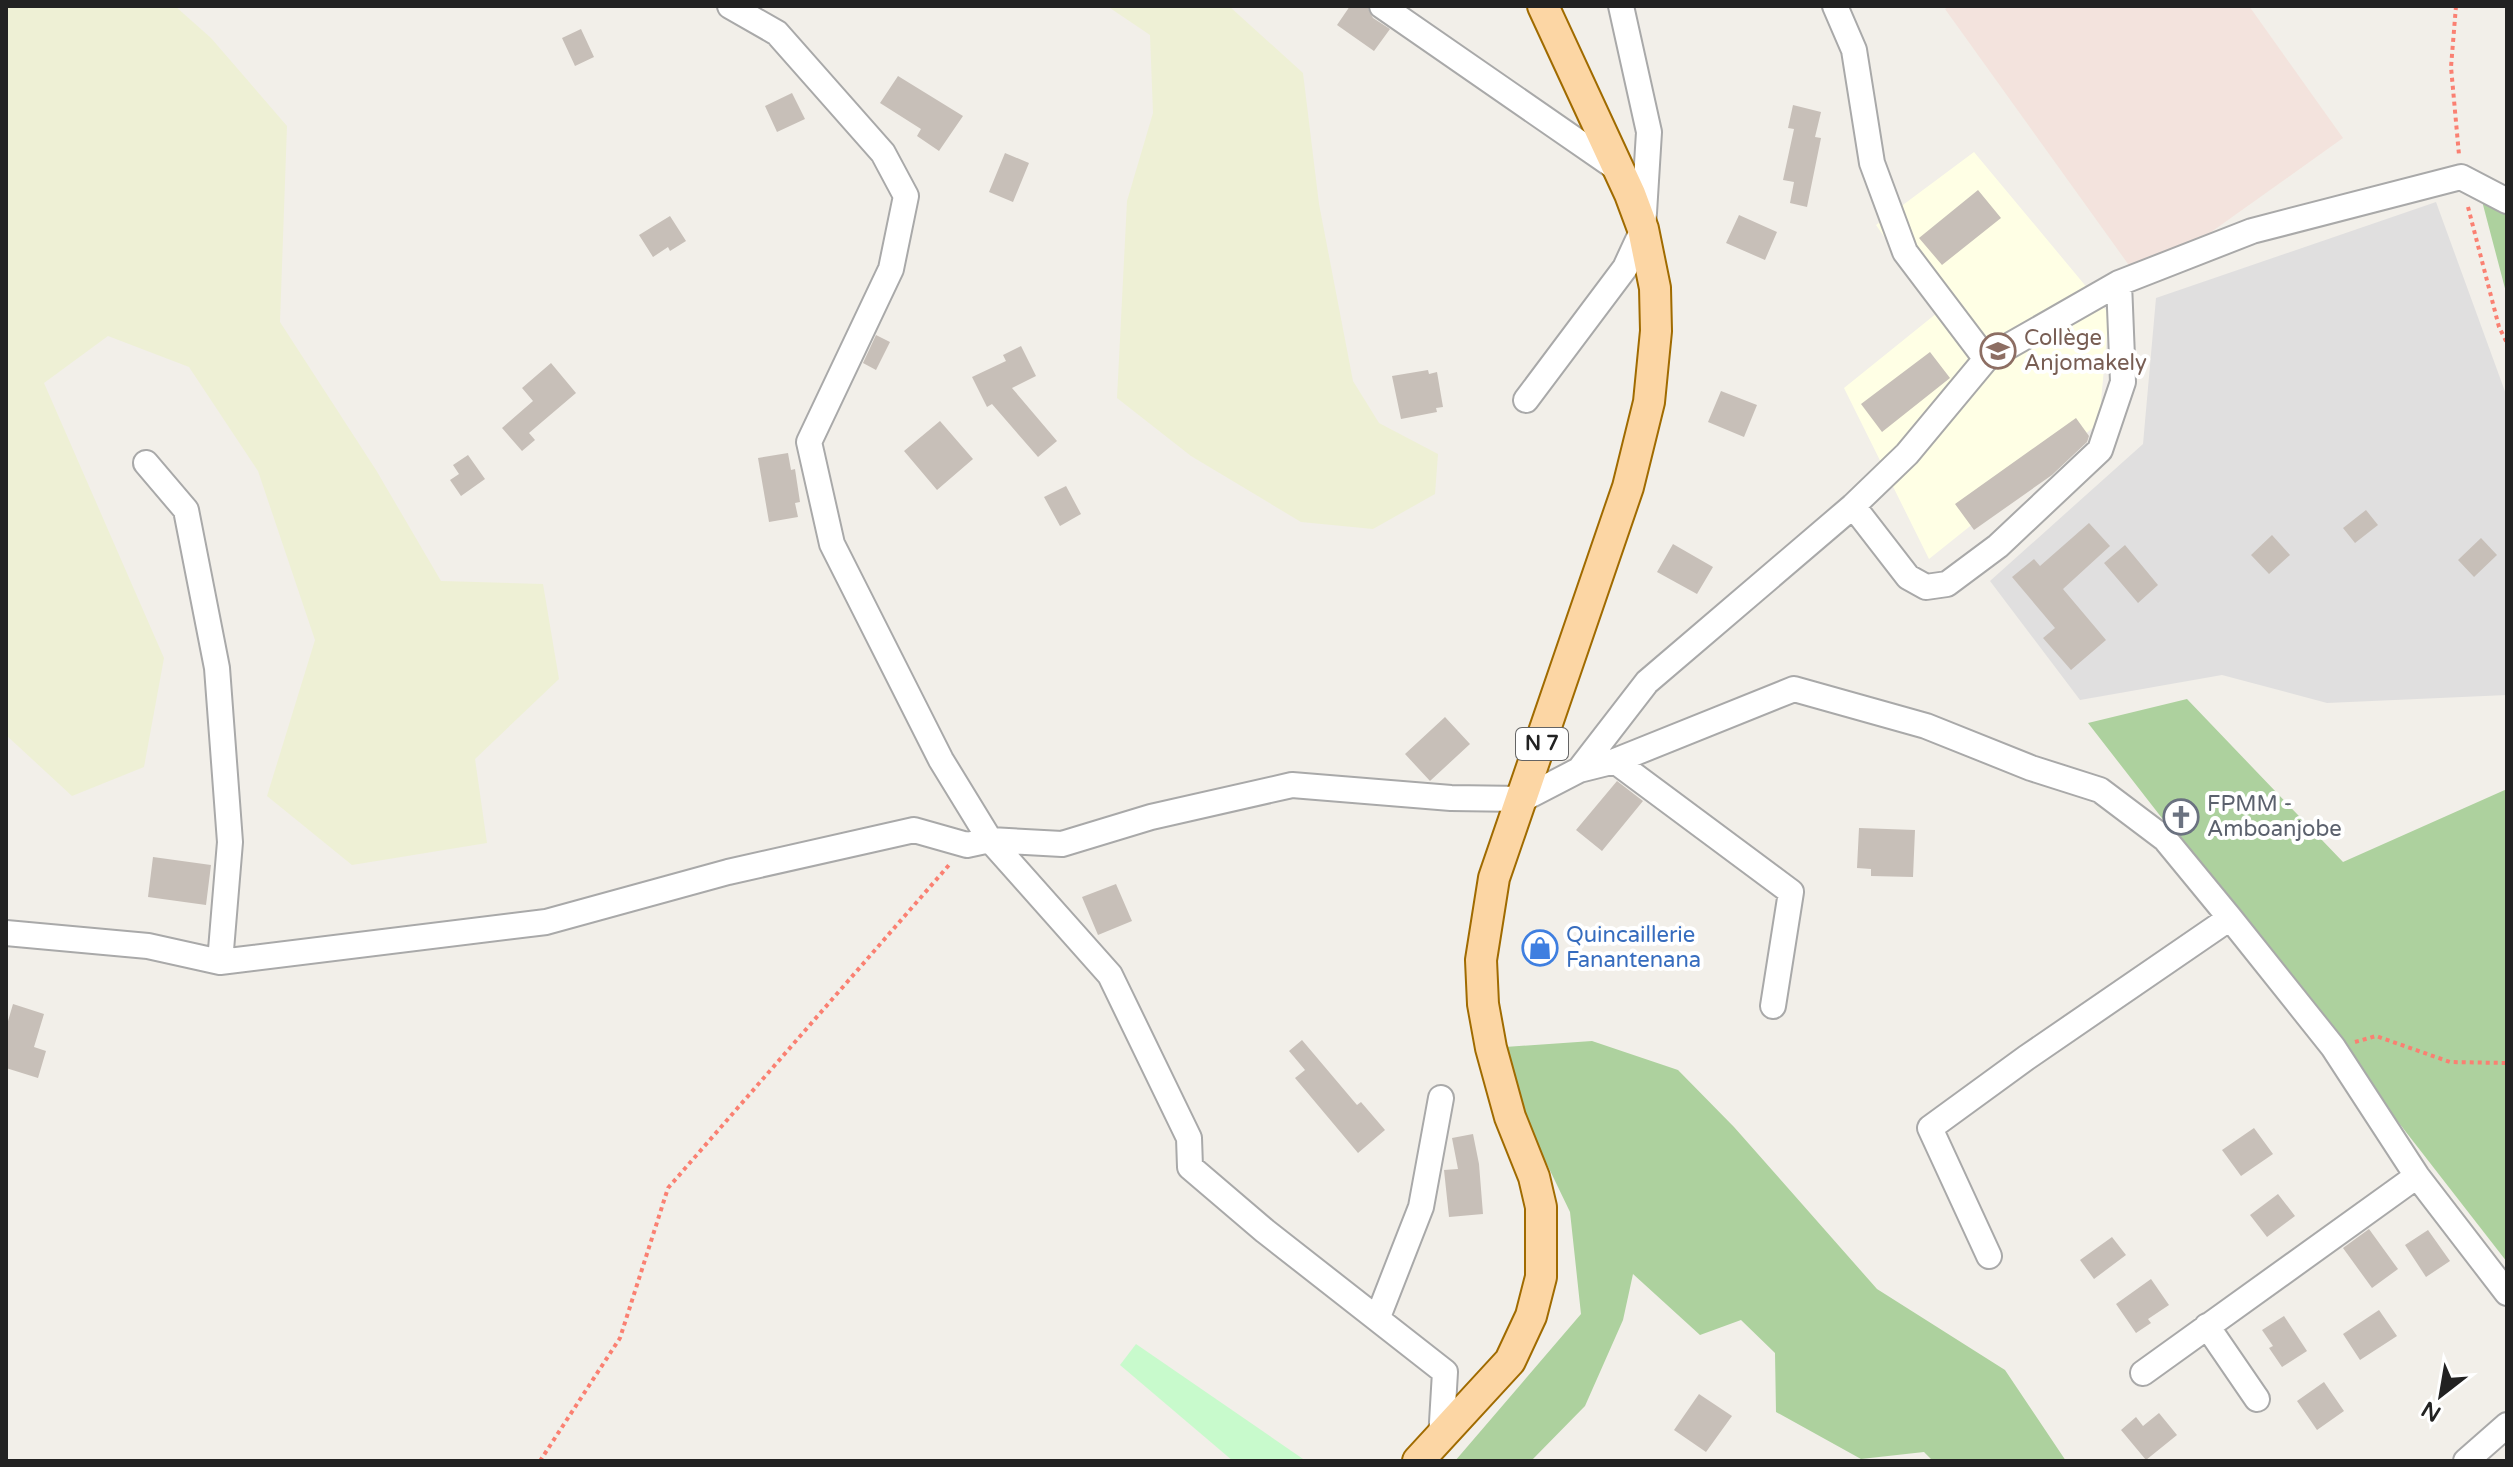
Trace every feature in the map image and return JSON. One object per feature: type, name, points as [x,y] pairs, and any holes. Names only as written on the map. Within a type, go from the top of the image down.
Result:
[{"type":"main road","name":"N 7","points":[[1418,1461],[1510,1361],[1531,1316],[1541,1277],[1541,1207],[1534,1177],[1510,1117],[1491,1048],[1483,1004],[1481,960],[1494,878],[1610,548],[1628,487],[1649,402],[1656,331],[1655,288],[1643,229],[1630,194],[1543,6]]},
{"type":"street","points":[[730,6],[777,33],[883,153],[906,196],[891,269],[809,442],[832,544],[941,760],[978,842],[1110,975],[1189,1138],[1190,1167],[1265,1231],[1445,1372],[1441,1439]]},
{"type":"street","points":[[773,6],[777,33]]},
{"type":"street","points":[[1382,6],[1616,168]]},
{"type":"street","points":[[1526,400],[1625,268],[1643,229],[1649,132],[1621,6]]},
{"type":"street","points":[[1835,6],[1854,50],[1872,163],[1905,252],[1986,359]]},
{"type":"street","points":[[1579,770],[1647,682],[1853,506],[1907,454],[1986,359],[2119,283],[2252,231],[2461,177],[2507,201]]},
{"type":"street","points":[[1853,506],[1908,577],[1926,587],[1947,584],[1998,546],[2100,450],[2123,382],[2119,283]]},
{"type":"street","points":[[146,463],[186,510],[217,668],[230,842],[220,962]]},
{"type":"street","points":[[6,933],[148,946],[220,962],[546,922],[728,872],[914,830],[978,842],[1062,844],[1151,817],[1292,785],[1451,798],[1523,799],[1579,770],[1615,761],[1794,689],[1926,726],[2031,768],[2100,790],[2165,839],[2333,1047],[2417,1176],[2507,1293]]},
{"type":"street","points":[[1615,761],[1791,892],[1773,1006]]},
{"type":"street","points":[[1989,1256],[1930,1128],[2230,918]]},
{"type":"street","points":[[1378,1317],[1421,1207],[1441,1098]]},
{"type":"street","points":[[2143,1373],[2417,1176]]},
{"type":"street","points":[[2207,1326],[2257,1399]]},
{"type":"street","points":[[2466,1461],[2507,1425]]},
{"type":"path","points":[[2456,6],[2451,67],[2461,177],[2499,327],[2507,343]]},
{"type":"path","points":[[540,1461],[620,1338],[668,1188],[978,842]]},
{"type":"path","points":[[2333,1047],[2376,1036],[2450,1062],[2507,1063]]},
{"type":"shaded area","points":[[6,6],[175,6],[211,38],[287,126],[280,322],[376,470],[441,581],[543,584],[559,679],[475,759],[487,843],[352,865],[267,796],[315,640],[258,471],[189,367],[108,336],[44,383],[164,658],[144,767],[72,796],[6,735]]},
{"type":"shaded area","points":[[1107,6],[1229,6],[1303,73],[1319,204],[1353,381],[1379,423],[1438,454],[1435,494],[1373,529],[1301,522],[1191,456],[1117,398],[1127,201],[1153,113],[1150,35]]},
{"type":"shaded area","points":[[1949,6],[2249,6],[2343,138],[2141,282],[1945,9]]},
{"type":"shaded area","name":"Collège Anjomakely","points":[[1974,152],[2109,314],[2099,423],[1929,559],[1844,388],[1937,313],[1876,225]]},
{"type":"shaded area","points":[[2436,202],[2507,397],[2507,695],[2327,703],[2222,675],[2080,700],[1990,581],[2143,444],[2156,298]]},
{"type":"green space","points":[[2482,201],[2507,212],[2507,296]]},
{"type":"green space","points":[[2187,699],[2343,862],[2507,789],[2507,1262],[2088,723]]},
{"type":"green space","points":[[1592,1041],[1678,1070],[1734,1127],[1877,1289],[2005,1370],[2066,1461],[1933,1461],[1924,1452],[1861,1459],[1776,1412],[1775,1353],[1741,1320],[1700,1335],[1633,1274],[1623,1320],[1585,1406],[1531,1461],[1455,1461],[1581,1314],[1570,1212],[1491,1048]]},
{"type":"green space","points":[[1136,1344],[1306,1461],[1233,1461],[1120,1365]]},
{"type":"building","points":[[1350,6],[1367,6],[1373,18],[1390,29],[1374,51],[1337,25]]},
{"type":"building","points":[[581,29],[594,57],[575,66],[562,38]]},
{"type":"building","points":[[898,76],[963,116],[939,151],[917,136],[921,129],[880,103]]},
{"type":"building","points":[[792,93],[805,119],[777,132],[765,106]]},
{"type":"building","points":[[1793,105],[1821,112],[1815,137],[1821,138],[1807,207],[1790,203],[1794,182],[1783,180],[1794,129],[1788,128]]},
{"type":"building","points":[[1005,153],[1029,163],[1013,202],[989,192]]},
{"type":"building","points":[[1978,190],[2001,218],[1942,265],[1919,238]]},
{"type":"building","points":[[1739,215],[1777,232],[1765,260],[1726,243]]},
{"type":"building","points":[[670,216],[686,241],[670,251],[668,247],[653,257],[639,235]]},
{"type":"building","points":[[876,335],[890,342],[876,370],[863,363]]},
{"type":"building","points":[[1021,346],[1036,376],[1012,388],[1057,441],[1038,457],[992,404],[987,407],[972,377],[1006,361],[1003,355]]},
{"type":"building","points":[[1930,352],[1950,378],[1882,432],[1861,404]]},
{"type":"building","points":[[551,363],[576,393],[529,433],[535,440],[522,451],[502,428],[533,401],[522,388]]},
{"type":"building","points":[[1428,370],[1429,374],[1437,372],[1443,407],[1436,408],[1437,412],[1401,419],[1392,376]]},
{"type":"building","points":[[1721,391],[1757,405],[1744,437],[1708,422]]},
{"type":"building","points":[[2076,418],[2089,436],[2087,442],[2052,475],[1974,530],[1955,504]]},
{"type":"building","points":[[940,421],[973,459],[937,490],[904,451]]},
{"type":"building","points":[[788,453],[791,470],[795,469],[800,502],[795,503],[798,517],[769,522],[758,458]]},
{"type":"building","points":[[468,455],[485,479],[461,496],[450,480],[459,474],[453,465]]},
{"type":"building","points":[[1066,486],[1081,514],[1060,526],[1044,497]]},
{"type":"building","points":[[2366,510],[2378,525],[2355,543],[2343,528]]},
{"type":"building","points":[[2089,523],[2110,546],[2063,589],[2106,640],[2071,670],[2043,638],[2055,628],[2012,577],[2034,559],[2040,566]]},
{"type":"building","points":[[2272,535],[2290,555],[2269,574],[2251,555]]},
{"type":"building","points":[[2481,538],[2497,555],[2474,577],[2458,560]]},
{"type":"building","points":[[1673,544],[1713,567],[1697,594],[1657,572]]},
{"type":"building","points":[[2125,545],[2158,585],[2138,603],[2104,563]]},
{"type":"building","points":[[1445,717],[1470,744],[1430,781],[1405,754]]},
{"type":"building","points":[[1617,781],[1643,801],[1602,851],[1576,830]]},
{"type":"building","points":[[1859,828],[1915,830],[1913,877],[1871,876],[1871,869],[1857,868]]},
{"type":"building","points":[[153,857],[211,865],[206,905],[148,897]]},
{"type":"building","points":[[1116,884],[1132,921],[1098,935],[1082,897]]},
{"type":"building","points":[[13,1004],[44,1014],[34,1047],[46,1051],[38,1078],[6,1068],[6,1028]]},
{"type":"building","points":[[1302,1040],[1357,1105],[1361,1102],[1385,1130],[1358,1153],[1295,1078],[1305,1070],[1289,1051]]},
{"type":"building","points":[[2254,1128],[2273,1154],[2241,1176],[2222,1150]]},
{"type":"building","points":[[1473,1134],[1483,1214],[1449,1217],[1444,1170],[1458,1169],[1452,1138]]},
{"type":"building","points":[[2278,1194],[2295,1216],[2267,1237],[2250,1215]]},
{"type":"building","points":[[2369,1229],[2398,1269],[2372,1288],[2343,1248]]},
{"type":"building","points":[[2428,1230],[2450,1261],[2426,1277],[2405,1245]]},
{"type":"building","points":[[2112,1237],[2126,1255],[2094,1279],[2080,1260]]},
{"type":"building","points":[[2151,1279],[2169,1305],[2148,1319],[2151,1323],[2136,1333],[2116,1304]]},
{"type":"building","points":[[2379,1310],[2397,1336],[2360,1360],[2343,1334]]},
{"type":"building","points":[[2284,1316],[2307,1351],[2282,1367],[2269,1348],[2273,1346],[2262,1330]]},
{"type":"building","points":[[2324,1382],[2344,1411],[2317,1430],[2297,1401]]},
{"type":"building","points":[[1699,1394],[1732,1416],[1706,1452],[1674,1430]]},
{"type":"building","points":[[2159,1413],[2177,1435],[2146,1460],[2121,1430],[2136,1417],[2143,1426]]},
{"type":"place","name":"Collège Anjomakely","points":[[1998,351]]},
{"type":"place","name":"FPMM - Amboanjobe","points":[[2181,817]]},
{"type":"place","name":"Quincaillerie Fanantenana","points":[[1540,948]]}]
